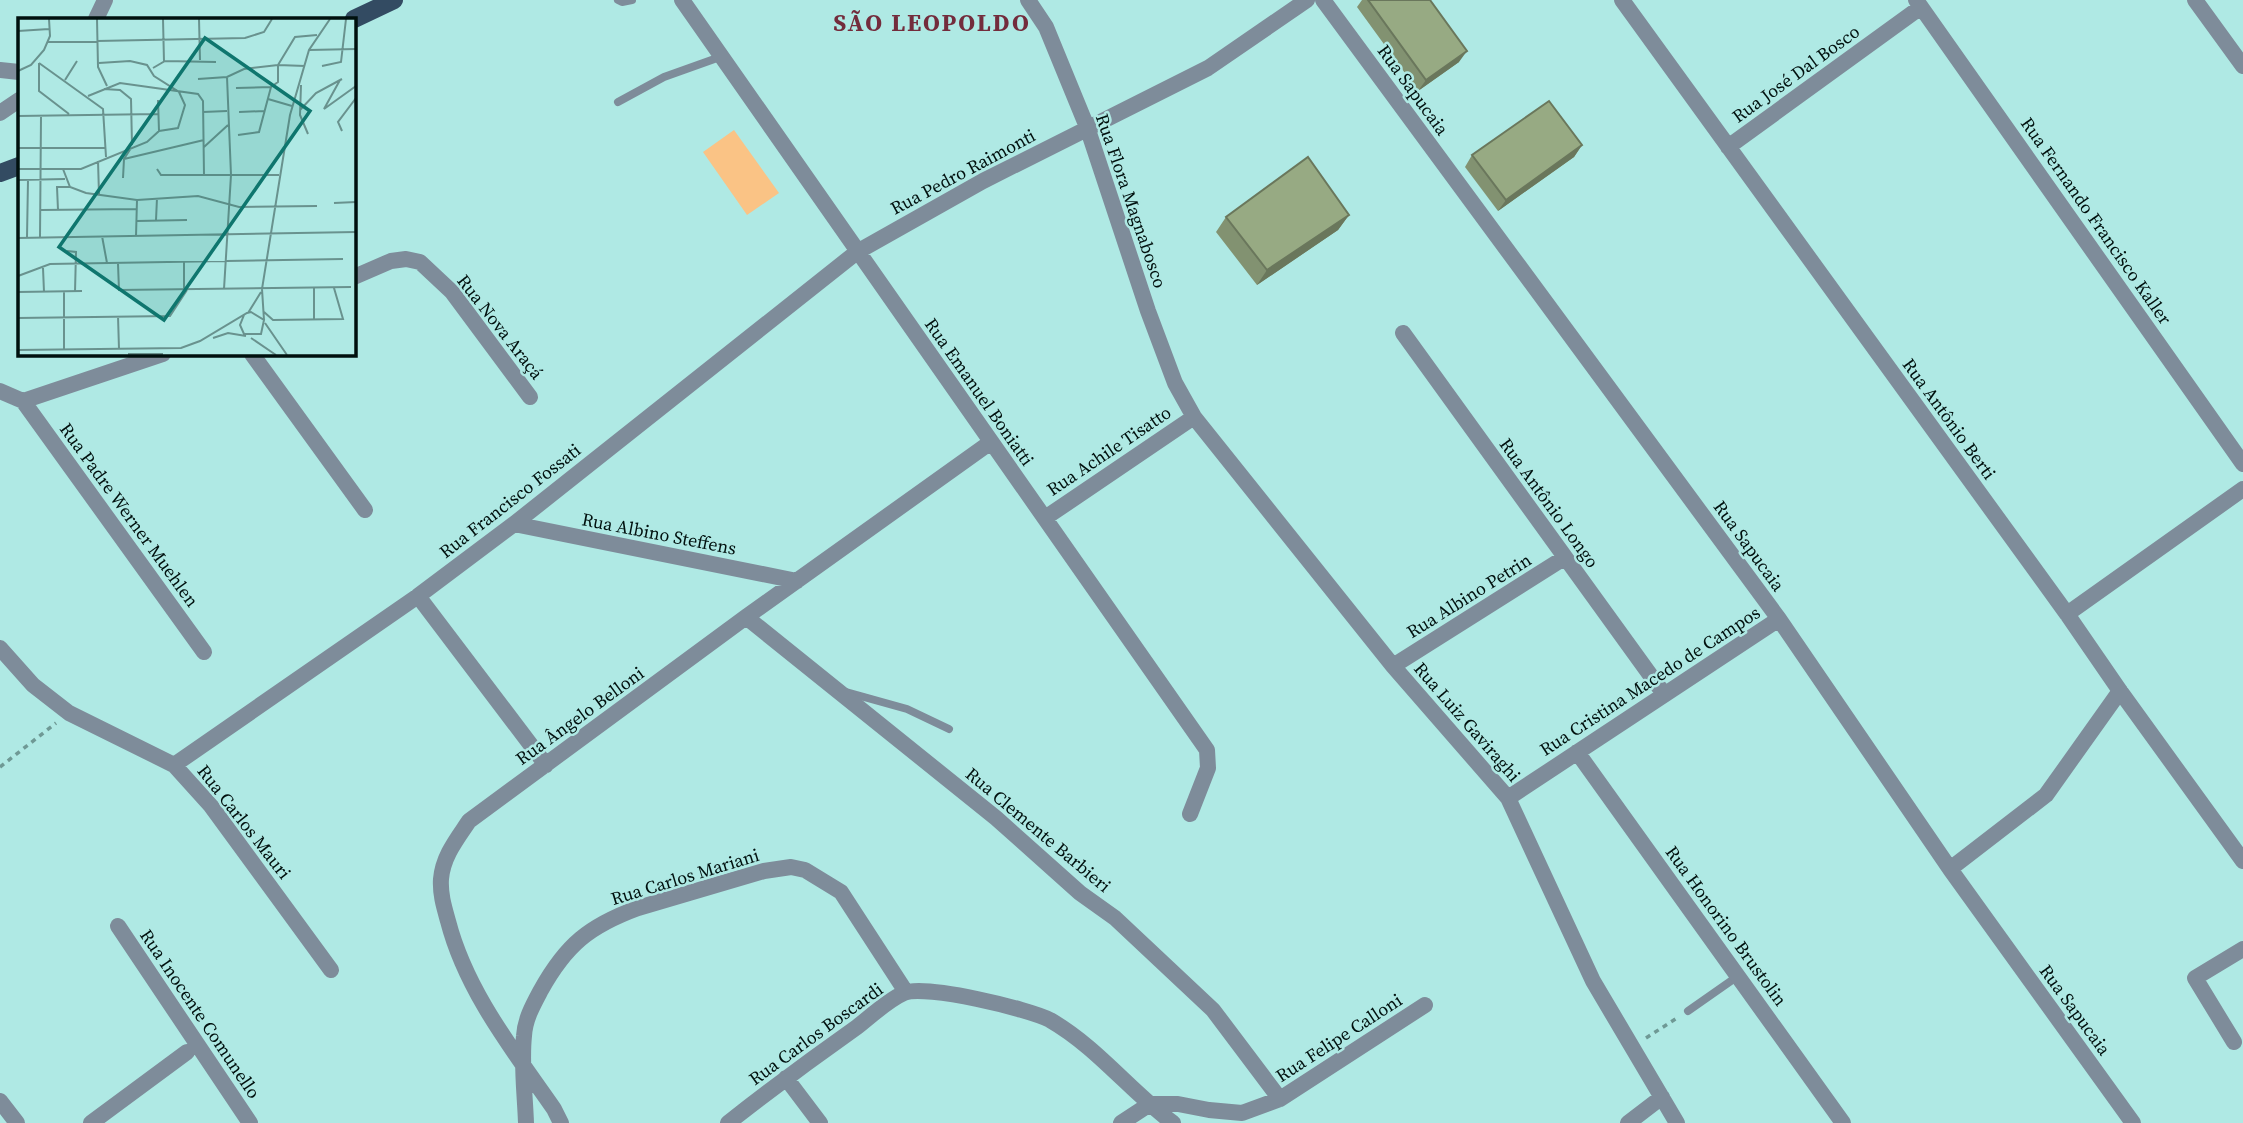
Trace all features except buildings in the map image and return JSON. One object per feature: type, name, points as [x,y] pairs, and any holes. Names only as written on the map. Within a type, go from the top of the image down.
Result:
[{"type":"main road","points":[[355,19],[394,0]]},
{"type":"main road","points":[[0,173],[18,166]]},
{"type":"street","points":[[96,18],[105,0]]},
{"type":"street","name":"Rua Emanuel Boniatti","points":[[682,0],[1207,750],[1208,768],[1189,814]]},
{"type":"street","name":"Rua Flora Magnabosco","points":[[1028,0],[1046,27],[1087,127],[1148,311],[1175,383],[1194,417]]},
{"type":"street","name":"Rua Pedro Raimonti","points":[[857,252],[973,186],[1209,68],[1307,0]]},
{"type":"street","name":"Rua Sapucaia","points":[[1323,0],[1779,619],[1950,869],[2133,1123]]},
{"type":"street","name":"Rua Antônio Berti","points":[[1622,0],[2243,861]]},
{"type":"street","points":[[2195,0],[2243,66]]},
{"type":"street","name":"Rua José Dal Bosco","points":[[1728,147],[1919,3]]},
{"type":"street","name":"Rua Fernando Francisco Kaller","points":[[1919,3],[2243,464]]},
{"type":"street","points":[[0,70],[18,72]]},
{"type":"street","points":[[0,113],[18,101]]},
{"type":"street","name":"Rua Francisco Fossati","points":[[174,765],[418,596],[514,524],[857,252]]},
{"type":"street","name":"Rua Nova Araçá","points":[[355,277],[391,261],[406,259],[420,262],[452,292],[530,397]]},
{"type":"street","name":"Rua Antônio Longo","points":[[1403,333],[1664,694]]},
{"type":"street","points":[[0,391],[23,401],[123,360],[156,355]]},
{"type":"street","points":[[253,355],[365,509]]},
{"type":"street","name":"Rua Padre Werner Muehlen","points":[[23,401],[204,652]]},
{"type":"street","name":"Rua Achile Tisatto","points":[[1045,518],[1194,417]]},
{"type":"street","name":"Rua Luiz Gaviraghi","points":[[1194,417],[1394,666],[1508,798],[1576,949],[1677,1123]]},
{"type":"street","name":"Rua Ângelo Belloni","points":[[561,1123],[498,1029],[467,974],[453,940],[441,896],[441,877],[447,854],[469,821],[746,617],[991,442]]},
{"type":"street","points":[[2067,614],[2243,489]]},
{"type":"street","name":"Rua Albino Steffens","points":[[514,524],[797,581]]},
{"type":"street","name":"Rua Albino Petrin","points":[[1394,666],[1564,558]]},
{"type":"street","points":[[418,596],[546,765]]},
{"type":"street","name":"Rua Clemente Barbieri","points":[[746,617],[996,817],[1080,893],[1115,918],[1213,1010],[1279,1099]]},
{"type":"street","name":"Rua Cristina Macedo de Campos","points":[[1508,798],[1779,619]]},
{"type":"street","name":"Rua Carlos Mauri","points":[[0,648],[33,685],[69,713],[174,765],[211,806],[331,971]]},
{"type":"street","points":[[1950,869],[2046,795],[2120,691]]},
{"type":"street","name":"Rua Honorino Brustolin","points":[[1577,752],[1843,1123]]},
{"type":"street","name":"Rua Carlos Mariani","points":[[526,1123],[524,1034],[529,1013],[567,950],[590,931],[617,915],[764,871],[791,867],[805,870],[841,892],[906,992]]},
{"type":"street","name":"Rua Inocente Comunello","points":[[118,926],[250,1123]]},
{"type":"street","points":[[2234,1042],[2195,978],[2243,949]]},
{"type":"street","name":"Rua Carlos Boscardi","points":[[728,1123],[786,1077],[906,992],[972,998],[1025,1010],[1050,1020],[1087,1046],[1173,1123]]},
{"type":"street","name":"Rua Felipe Calloni","points":[[1150,1104],[1178,1104],[1209,1110],[1242,1112],[1279,1099],[1424,1005]]},
{"type":"street","points":[[91,1123],[187,1052]]},
{"type":"street","points":[[786,1077],[820,1123]]},
{"type":"street","points":[[1628,1123],[1662,1097]]},
{"type":"street","points":[[0,1101],[17,1123]]},
{"type":"street","points":[[1121,1123],[1150,1104]]},
{"type":"lane","points":[[618,0],[632,0]]},
{"type":"lane","points":[[618,102],[664,77],[720,57]]},
{"type":"lane","points":[[840,691],[907,709],[949,729]]},
{"type":"lane","points":[[1688,1011],[1738,976]]},
{"type":"path","points":[[0,767],[69,713]]},
{"type":"path","points":[[1632,1047],[1688,1011]]},
{"type":"shaded area","points":[[734,130],[779,193],[747,215],[703,152]]},
{"type":"district","name":"SÃO LEOPOLDO","points":[[932,23]]}]
